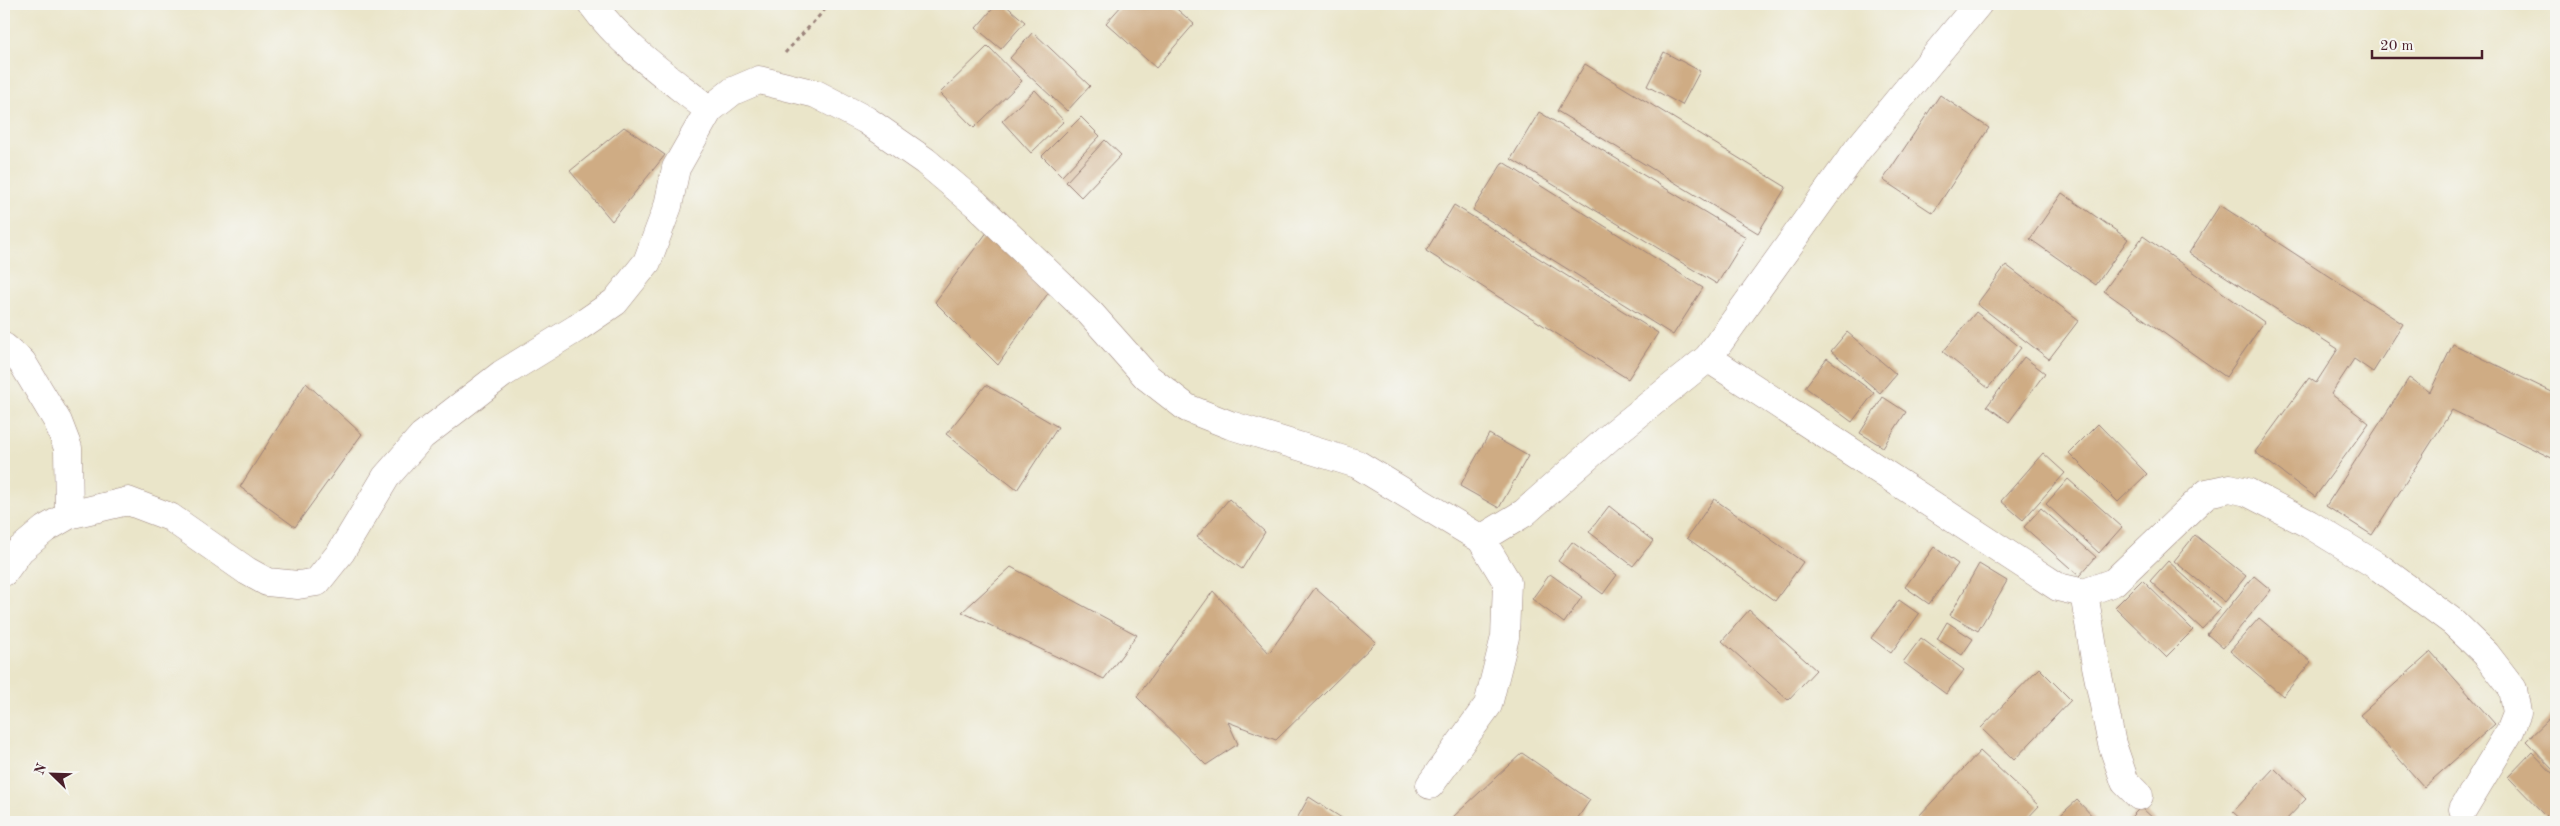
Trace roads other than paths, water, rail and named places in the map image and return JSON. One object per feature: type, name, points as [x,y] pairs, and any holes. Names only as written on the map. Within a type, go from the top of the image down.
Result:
[{"type":"street","points":[[592,4],[604,21],[632,48],[709,110]]},
{"type":"street","points":[[1481,540],[1524,513],[1612,436],[1708,358],[1858,149],[1978,4]]},
{"type":"street","points":[[4,572],[26,545],[45,529],[69,515],[128,501],[170,517],[247,571],[267,582],[298,585],[317,582],[341,552],[386,477],[422,436],[502,374],[577,328],[614,302],[647,262],[668,206],[676,168],[709,110],[733,91],[759,80],[816,94],[866,120],[925,161],[976,204],[1091,314],[1147,377],[1187,408],[1230,425],[1357,464],[1481,540],[1507,582],[1505,637],[1488,705],[1430,785]]},
{"type":"street","points":[[4,347],[22,362],[40,390],[68,448],[69,515]]},
{"type":"street","points":[[1708,358],[2058,587],[2084,593],[2114,582],[2207,493],[2230,488],[2247,492],[2309,524],[2376,565],[2452,622],[2486,654],[2513,689],[2517,713],[2510,731],[2463,809]]},
{"type":"street","points":[[2084,593],[2096,666],[2112,744],[2125,782],[2138,796]]}]
